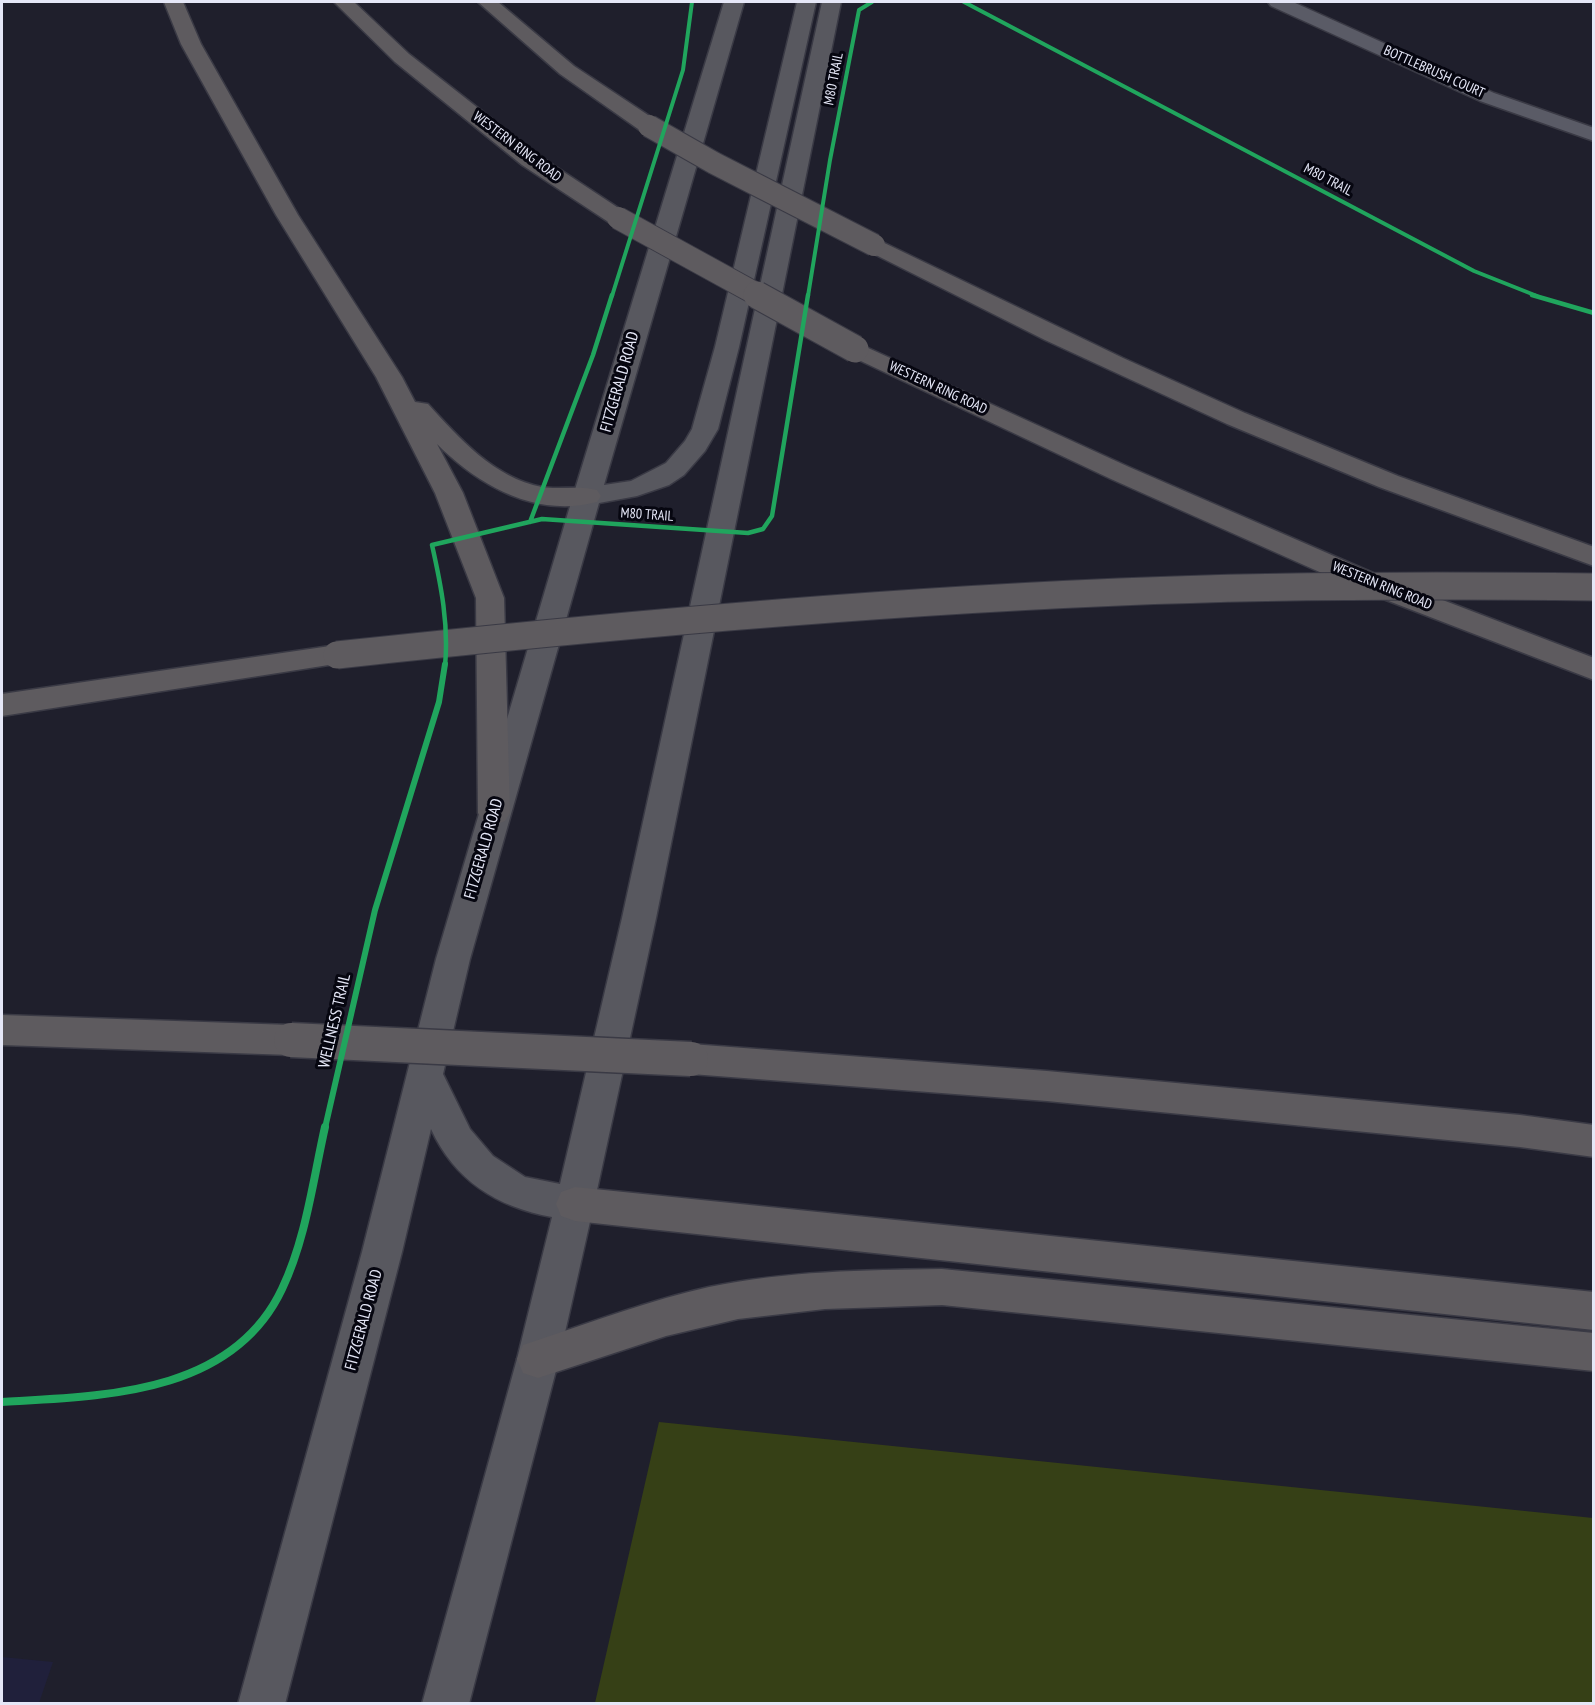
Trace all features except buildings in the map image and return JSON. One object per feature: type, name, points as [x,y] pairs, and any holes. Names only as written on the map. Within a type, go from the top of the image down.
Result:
[{"type":"highway","points":[[173,2],[191,44],[287,215],[389,377],[449,493],[490,598],[494,813]]},
{"type":"highway","name":"WESTERN RING ROAD","points":[[343,2],[402,58],[530,160],[618,218],[855,349],[1120,473],[1359,578],[1593,670]]},
{"type":"highway","points":[[487,2],[567,70],[649,126],[714,164],[1006,312],[1183,394],[1359,470],[1593,557]]},
{"type":"highway","points":[[389,377],[462,456],[489,475],[513,488],[540,495],[587,496]]},
{"type":"highway","points":[[2,705],[337,655],[473,639],[942,600],[1282,588],[1593,587]]},
{"type":"highway","points":[[2,1030],[291,1040],[691,1059],[1047,1086],[1520,1131],[1593,1141]]},
{"type":"highway","points":[[575,1204],[1593,1311]]},
{"type":"highway","points":[[538,1359],[709,1306],[778,1294],[860,1288],[942,1287],[1593,1352]]},
{"type":"main road","name":"FITZGERALD ROAD","points":[[261,1704],[379,1264],[453,959],[587,496],[734,2]]},
{"type":"main road","points":[[587,496],[637,488],[658,479],[675,469],[696,445],[705,429],[727,347],[807,2]]},
{"type":"main road","points":[[445,1704],[538,1359],[575,1204],[639,918],[832,2]]},
{"type":"main road","points":[[425,1074],[450,1132],[468,1159],[512,1189],[575,1204]]},
{"type":"street","points":[[1287,6],[1315,2]]},
{"type":"street","name":"BOTTLEBRUSH COURT","points":[[1287,6],[1487,96],[1593,135]]},
{"type":"shaded area","points":[[2,1657],[53,1662],[39,1703],[2,1703]]},
{"type":"green space","points":[[659,1422],[1593,1518],[1593,1703],[595,1703]]},
{"type":"cycle path","points":[[530,522],[593,355],[683,70],[692,2]]},
{"type":"cycle path","name":"M80 TRAIL","points":[[2,1402],[102,1395],[170,1381],[202,1369],[230,1353],[255,1331],[277,1300],[292,1265],[299,1241],[375,910],[439,702],[445,660],[446,623],[432,545],[542,519],[748,533],[760,530],[768,524],[772,516],[830,160],[859,10],[872,2]]},
{"type":"cycle path","name":"M80 TRAIL","points":[[964,2],[1474,271],[1529,294],[1594,313]]}]
